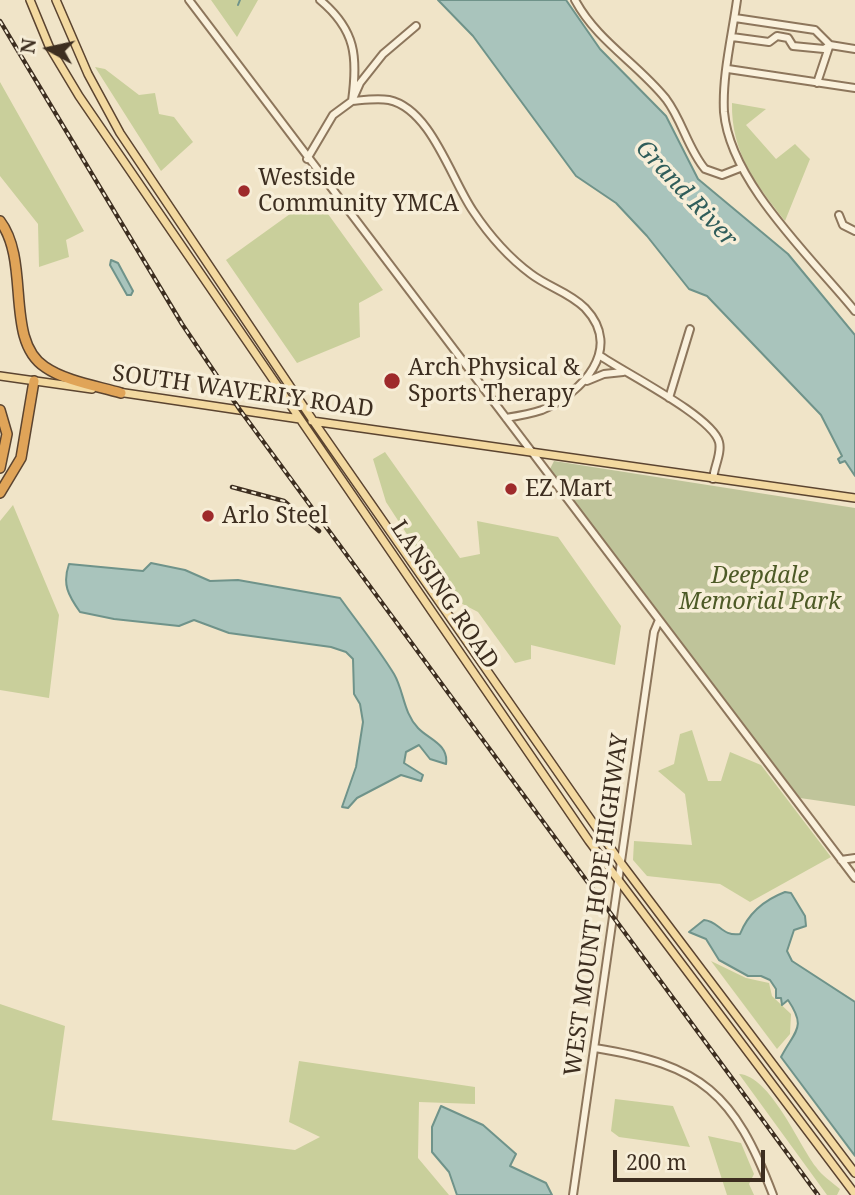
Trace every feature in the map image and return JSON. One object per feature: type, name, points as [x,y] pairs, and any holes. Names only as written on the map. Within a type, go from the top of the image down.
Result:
[{"type":"highway","points":[[0,222],[15,253],[24,335],[33,357],[50,370],[121,393]]},
{"type":"highway","points":[[0,493],[21,458],[34,381]]},
{"type":"highway","points":[[0,410],[7,434],[0,468]]},
{"type":"main road","name":"LANSING ROAD","points":[[30,0],[49,46],[69,80],[300,419],[619,880],[855,1194]]},
{"type":"main road","name":"LANSING ROAD","points":[[57,0],[88,74],[120,133],[314,422],[621,863],[855,1173]]},
{"type":"main road","name":"SOUTH WAVERLY ROAD","points":[[0,376],[855,498]]},
{"type":"street","points":[[189,0],[855,878]]},
{"type":"street","points":[[320,0],[341,23],[353,46],[352,101]]},
{"type":"street","points":[[575,0],[601,37],[647,78],[669,103],[705,169],[722,175],[740,168]]},
{"type":"street","points":[[737,0],[725,118],[740,168],[747,181],[855,312]]},
{"type":"street","points":[[734,19],[815,30],[830,45]]},
{"type":"street","points":[[307,159],[333,115],[352,101],[360,83],[383,54],[416,26]]},
{"type":"street","points":[[732,37],[769,42],[778,36],[788,38],[793,46],[818,50],[830,45],[855,48]]},
{"type":"street","points":[[817,83],[830,45]]},
{"type":"street","points":[[728,69],[855,88]]},
{"type":"street","points":[[352,101],[391,101],[415,114],[427,128],[463,196],[492,237],[531,274],[573,298],[586,310],[598,332],[599,355],[586,381]]},
{"type":"street","points":[[839,215],[843,225],[855,231]]},
{"type":"street","points":[[669,398],[690,329]]},
{"type":"street","points":[[599,355],[669,398],[715,433],[720,449],[713,479]]},
{"type":"street","points":[[506,418],[543,409],[586,381],[604,374],[625,372]]},
{"type":"street","name":"WEST MOUNT HOPE HIGHWAY","points":[[573,1195],[654,632],[659,620]]},
{"type":"street","points":[[841,859],[855,858]]},
{"type":"street","points":[[594,1048],[654,1059],[702,1081],[748,1139],[773,1195]]},
{"type":"green space","points":[[211,0],[258,0],[237,37]]},
{"type":"green space","points":[[95,67],[105,69],[139,95],[155,93],[159,114],[174,117],[193,142],[161,171]]},
{"type":"green space","points":[[0,82],[84,231],[66,240],[69,257],[39,267],[38,224],[0,176]]},
{"type":"green space","points":[[732,103],[766,109],[746,125],[776,159],[795,144],[810,159],[785,221],[747,167],[736,137]]},
{"type":"green space","points":[[315,196],[383,290],[359,303],[360,337],[297,363],[226,260]]},
{"type":"green space","points":[[385,452],[460,558],[480,554],[477,521],[558,537],[621,626],[615,665],[531,645],[531,659],[515,663],[478,612],[447,596],[386,502],[373,459]]},
{"type":"green space","name":"Deepdale Memorial Park","points":[[554,461],[855,508],[855,806],[800,798],[550,469]]},
{"type":"green space","points":[[13,505],[59,615],[49,698],[0,690],[0,521]]},
{"type":"green space","points":[[692,730],[708,781],[721,781],[730,752],[761,765],[831,857],[750,902],[720,884],[647,876],[633,860],[634,841],[692,845],[685,794],[658,771],[674,764],[680,734]]},
{"type":"green space","points":[[711,961],[746,978],[769,983],[772,996],[791,1014],[790,1034],[777,1049]]},
{"type":"green space","points":[[0,1004],[65,1026],[52,1120],[295,1150],[320,1137],[289,1122],[299,1061],[475,1087],[475,1104],[419,1102],[418,1158],[449,1195],[0,1195]]},
{"type":"green space","points":[[739,1074],[762,1086],[772,1098],[816,1167],[840,1189],[837,1195],[827,1195]]},
{"type":"green space","points":[[615,1099],[673,1106],[690,1147],[619,1137],[611,1131]]},
{"type":"green space","points":[[708,1136],[741,1143],[754,1174],[749,1184],[754,1195],[727,1195]]},
{"type":"water","name":"Grand River","points":[[438,0],[566,0],[600,49],[666,116],[698,179],[788,254],[855,335],[855,476],[845,461],[840,463],[838,459],[842,456],[821,415],[707,296],[689,289],[647,236],[616,203],[576,176],[473,36]]},
{"type":"water","points":[[111,260],[118,263],[133,291],[131,295],[127,295],[110,265]]},
{"type":"water","points":[[151,563],[185,570],[210,581],[238,580],[340,598],[394,674],[413,722],[444,751],[446,764],[430,759],[419,745],[406,752],[404,763],[423,775],[421,781],[401,775],[357,798],[348,808],[342,807],[356,767],[363,722],[360,704],[354,694],[353,659],[346,652],[331,647],[229,633],[194,620],[179,626],[114,619],[80,612],[67,589],[69,564],[143,571]]},
{"type":"water","points":[[785,892],[791,893],[805,916],[806,926],[794,930],[787,951],[792,961],[855,1002],[855,1156],[781,1057],[798,1023],[788,1000],[782,1005],[781,998],[776,998],[776,989],[770,980],[761,976],[748,976],[719,960],[706,939],[689,932],[704,920],[729,933],[740,934],[747,920],[758,909]]},
{"type":"water","points":[[441,1106],[483,1125],[516,1154],[510,1166],[546,1183],[552,1195],[457,1195],[449,1172],[432,1152],[432,1127]]},
{"type":"waterway","points":[[238,5],[240,0]]},
{"type":"railway","points":[[0,21],[182,324],[240,410],[818,1195]]},
{"type":"railway","points":[[232,487],[284,501],[319,531]]},
{"type":"place","name":"Westside Community YMCA","points":[[244,191]]},
{"type":"place","name":"Arch Physical & Sports Therapy","points":[[392,381]]},
{"type":"place","name":"EZ Mart","points":[[511,489]]},
{"type":"place","name":"Arlo Steel","points":[[208,516]]}]
